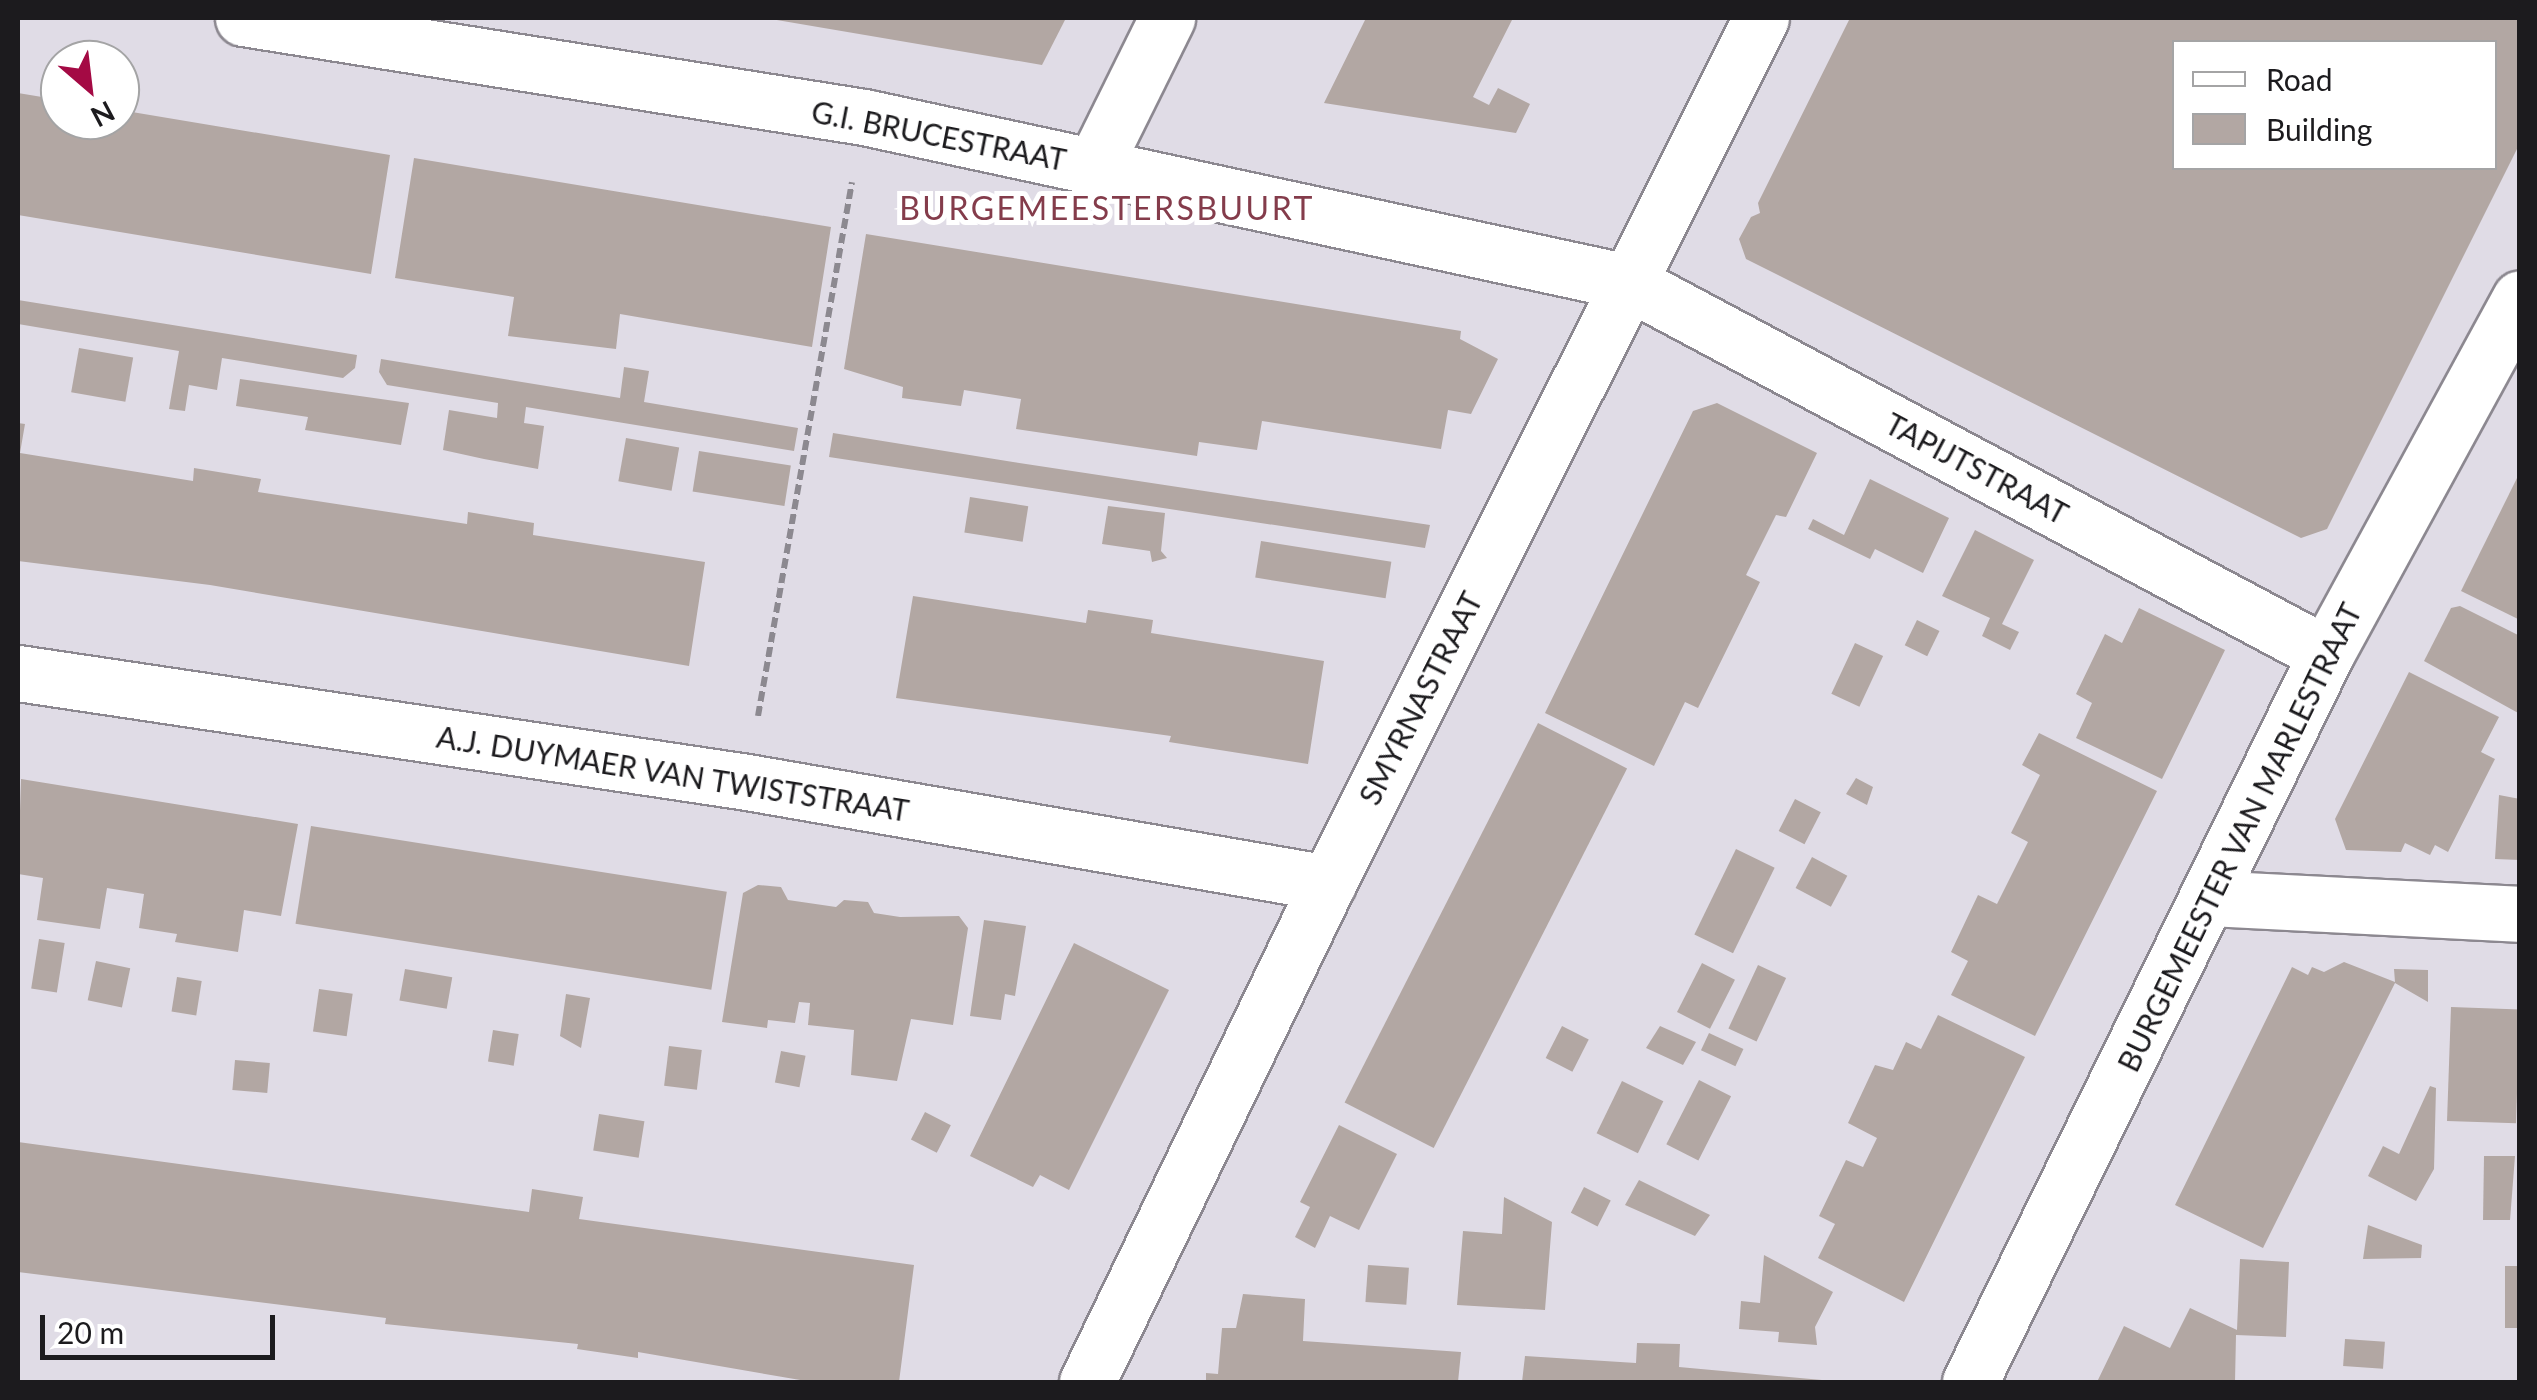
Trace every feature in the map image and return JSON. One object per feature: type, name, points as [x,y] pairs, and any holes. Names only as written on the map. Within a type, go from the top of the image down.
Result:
[{"type":"street","name":"G.I. BRUCESTRAAT","points":[[244,18],[864,117],[1628,282]]},
{"type":"street","points":[[1094,166],[1167,18]]},
{"type":"street","name":"SMYRNASTRAAT","points":[[1087,1382],[1328,883],[1761,18]]},
{"type":"street","name":"TAPIJTSTRAAT","points":[[1628,282],[2326,654]]},
{"type":"street","name":"BURGEMEESTER VAN MARLESTRAAT","points":[[1970,1382],[2326,654],[2520,298]]},
{"type":"street","name":"A.J. DUYMAER VAN TWISTSTRAAT","points":[[18,672],[747,782],[1328,883]]},
{"type":"street","points":[[2208,898],[2520,914]]},
{"type":"path","points":[[747,782],[864,117]]},
{"type":"building","points":[[765,18],[1066,18],[1042,65]]},
{"type":"building","points":[[1366,18],[1513,18],[1473,97],[1489,105],[1498,88],[1530,104],[1516,133],[1324,103]]},
{"type":"building","points":[[1850,18],[2520,18],[2520,143],[2327,529],[2301,538],[1746,259],[1739,239],[1751,217],[1760,213],[1758,203]]},
{"type":"building","points":[[18,93],[40,97],[40,140],[140,140],[140,113],[390,155],[371,274],[18,215]]},
{"type":"building","points":[[414,158],[831,227],[812,347],[620,314],[616,349],[508,336],[514,297],[395,278]]},
{"type":"building","points":[[866,234],[1461,331],[1460,339],[1498,359],[1471,414],[1448,410],[1441,449],[1262,421],[1257,450],[1199,442],[1197,456],[1016,429],[1021,399],[964,390],[961,406],[902,398],[903,387],[844,369]]},
{"type":"building","points":[[18,300],[357,355],[355,368],[343,378],[222,358],[217,390],[189,385],[185,411],[169,409],[179,351],[18,324]]},
{"type":"building","points":[[79,348],[133,358],[125,402],[71,392]]},
{"type":"building","points":[[381,359],[620,398],[624,367],[649,371],[644,402],[798,428],[794,451],[526,407],[524,423],[544,426],[538,469],[443,450],[449,410],[497,418],[498,403],[387,385],[379,372]]},
{"type":"building","points":[[240,379],[409,403],[401,445],[305,430],[308,417],[236,406]]},
{"type":"building","points":[[1717,403],[1817,453],[1786,517],[1776,515],[1746,575],[1760,582],[1698,708],[1685,702],[1654,766],[1545,713],[1693,411]]},
{"type":"building","points":[[18,423],[25,424],[20,453],[193,481],[194,468],[261,479],[258,492],[467,524],[468,512],[534,523],[533,535],[705,562],[689,666],[210,585],[18,561]]},
{"type":"building","points":[[833,433],[1430,525],[1425,548],[829,457]]},
{"type":"building","points":[[626,438],[679,447],[672,491],[618,481]]},
{"type":"building","points":[[699,451],[791,466],[784,506],[693,491]]},
{"type":"building","points":[[2520,472],[2520,620],[2461,591]]},
{"type":"building","points":[[1870,479],[1949,518],[1923,573],[1875,549],[1870,559],[1808,529],[1813,519],[1844,535]]},
{"type":"building","points":[[970,497],[1028,506],[1023,542],[964,533]]},
{"type":"building","points":[[1108,506],[1165,513],[1161,551],[1167,558],[1152,562],[1150,551],[1102,544]]},
{"type":"building","points":[[1975,530],[2034,560],[2002,624],[2019,632],[2010,650],[1982,636],[1990,618],[1942,596]]},
{"type":"building","points":[[1261,541],[1391,562],[1386,598],[1255,578]]},
{"type":"building","points":[[913,596],[1086,623],[1088,610],[1153,620],[1151,633],[1324,661],[1308,764],[1169,742],[1171,736],[896,698]]},
{"type":"building","points":[[2460,606],[2520,636],[2520,714],[2424,661],[2451,608]]},
{"type":"building","points":[[2139,608],[2225,650],[2162,779],[2076,738],[2092,703],[2076,694],[2105,634],[2122,643]]},
{"type":"building","points":[[1917,620],[1939,631],[1927,656],[1905,645]]},
{"type":"building","points":[[1855,643],[1883,656],[1859,707],[1831,694]]},
{"type":"building","points":[[2409,672],[2499,717],[2481,752],[2495,759],[2448,852],[2435,845],[2430,855],[2405,843],[2401,852],[2346,850],[2335,819]]},
{"type":"building","points":[[1538,723],[1627,768],[1434,1148],[1345,1103]]},
{"type":"building","points":[[2039,733],[2157,791],[2035,1036],[1951,995],[1968,961],[1951,952],[1978,895],[1997,904],[2028,842],[2011,833],[2040,775],[2022,765]]},
{"type":"building","points":[[1856,778],[1873,787],[1867,805],[1846,794]]},
{"type":"building","points":[[21,779],[298,824],[281,916],[244,910],[238,952],[175,942],[177,934],[139,928],[144,894],[107,888],[100,929],[37,920],[43,878],[18,874]]},
{"type":"building","points":[[2499,795],[2520,799],[2520,860],[2495,859]]},
{"type":"building","points":[[1795,799],[1821,812],[1804,844],[1779,831]]},
{"type":"building","points":[[311,826],[727,892],[711,990],[296,924]]},
{"type":"building","points":[[1736,849],[1775,868],[1733,953],[1694,934]]},
{"type":"building","points":[[1812,857],[1847,876],[1831,907],[1796,888]]},
{"type":"building","points":[[758,885],[781,887],[788,900],[836,907],[844,900],[868,902],[874,913],[900,917],[959,916],[968,928],[953,1025],[911,1019],[897,1081],[851,1075],[854,1030],[808,1025],[810,1003],[799,1002],[795,1023],[768,1020],[767,1028],[722,1022],[743,893]]},
{"type":"building","points":[[984,920],[1026,926],[1015,996],[1005,994],[1001,1020],[970,1016]]},
{"type":"building","points":[[39,939],[65,943],[57,992],[31,988]]},
{"type":"building","points":[[1074,943],[1169,990],[1069,1190],[1040,1175],[1033,1187],[970,1156]]},
{"type":"building","points":[[96,961],[130,968],[122,1007],[88,1000]]},
{"type":"building","points":[[2344,962],[2395,982],[2394,969],[2428,970],[2428,1002],[2395,983],[2263,1248],[2175,1205],[2292,967],[2308,975],[2312,967],[2324,972]]},
{"type":"building","points":[[1702,963],[1735,980],[1710,1029],[1677,1012]]},
{"type":"building","points":[[1758,965],[1786,978],[1757,1042],[1728,1028]]},
{"type":"building","points":[[405,969],[452,977],[447,1009],[399,1001]]},
{"type":"building","points":[[177,977],[202,981],[196,1015],[172,1012]]},
{"type":"building","points":[[319,989],[353,994],[347,1036],[313,1032]]},
{"type":"building","points":[[566,994],[590,998],[581,1048],[560,1036]]},
{"type":"building","points":[[2451,1007],[2520,1009],[2516,1123],[2447,1121]]},
{"type":"building","points":[[1938,1015],[2025,1057],[1904,1302],[1818,1258],[1835,1224],[1819,1216],[1846,1160],[1863,1167],[1877,1138],[1848,1123],[1875,1065],[1893,1070],[1906,1042],[1921,1049]]},
{"type":"building","points":[[1562,1026],[1589,1040],[1572,1072],[1546,1058]]},
{"type":"building","points":[[1660,1026],[1696,1042],[1683,1065],[1646,1048]]},
{"type":"building","points":[[493,1030],[519,1034],[514,1066],[488,1062]]},
{"type":"building","points":[[1709,1033],[1743,1049],[1735,1066],[1701,1050]]},
{"type":"building","points":[[669,1046],[702,1050],[697,1090],[664,1086]]},
{"type":"building","points":[[781,1051],[806,1056],[799,1087],[775,1082]]},
{"type":"building","points":[[235,1060],[270,1063],[267,1093],[232,1090]]},
{"type":"building","points":[[1699,1080],[1731,1096],[1698,1160],[1666,1144]]},
{"type":"building","points":[[1622,1081],[1663,1101],[1638,1153],[1597,1133]]},
{"type":"building","points":[[2430,1086],[2436,1088],[2434,1169],[2416,1201],[2368,1176],[2383,1146],[2399,1154]]},
{"type":"building","points":[[925,1112],[951,1125],[937,1153],[911,1140]]},
{"type":"building","points":[[599,1114],[644,1121],[639,1158],[593,1151]]},
{"type":"building","points":[[1339,1125],[1397,1154],[1359,1230],[1330,1216],[1315,1248],[1295,1237],[1310,1207],[1300,1202]]},
{"type":"building","points":[[18,1142],[529,1212],[532,1189],[583,1197],[579,1219],[914,1265],[899,1382],[812,1382],[638,1352],[638,1358],[577,1349],[578,1344],[385,1324],[386,1318],[18,1272]]},
{"type":"building","points":[[2484,1156],[2515,1156],[2510,1220],[2483,1220]]},
{"type":"building","points":[[1639,1180],[1710,1215],[1695,1236],[1625,1205]]},
{"type":"building","points":[[1584,1187],[1611,1201],[1598,1226],[1571,1213]]},
{"type":"building","points":[[1504,1197],[1552,1222],[1545,1310],[1457,1305],[1463,1231],[1502,1234]]},
{"type":"building","points":[[2368,1225],[2422,1245],[2421,1258],[2363,1259]]},
{"type":"building","points":[[1764,1255],[1833,1292],[1815,1327],[1817,1345],[1778,1342],[1779,1332],[1739,1329],[1741,1301],[1760,1303]]},
{"type":"building","points":[[2240,1259],[2289,1262],[2286,1337],[2236,1335],[2235,1382],[2097,1382],[2124,1326],[2170,1348],[2190,1308],[2237,1330]]},
{"type":"building","points":[[1368,1265],[1409,1268],[1406,1305],[1365,1302]]},
{"type":"building","points":[[2505,1266],[2520,1266],[2520,1328],[2505,1328]]},
{"type":"building","points":[[1243,1294],[1305,1299],[1303,1341],[1461,1352],[1458,1382],[1206,1382],[1206,1373],[1218,1374],[1222,1328],[1236,1328]]},
{"type":"building","points":[[2345,1339],[2385,1342],[2383,1369],[2343,1366]]},
{"type":"building","points":[[1637,1343],[1680,1344],[1679,1367],[1844,1382],[1522,1382],[1525,1356],[1636,1363]]},
{"type":"district","name":"BURGEMEESTERSBUURT","points":[[1107,208]]}]
